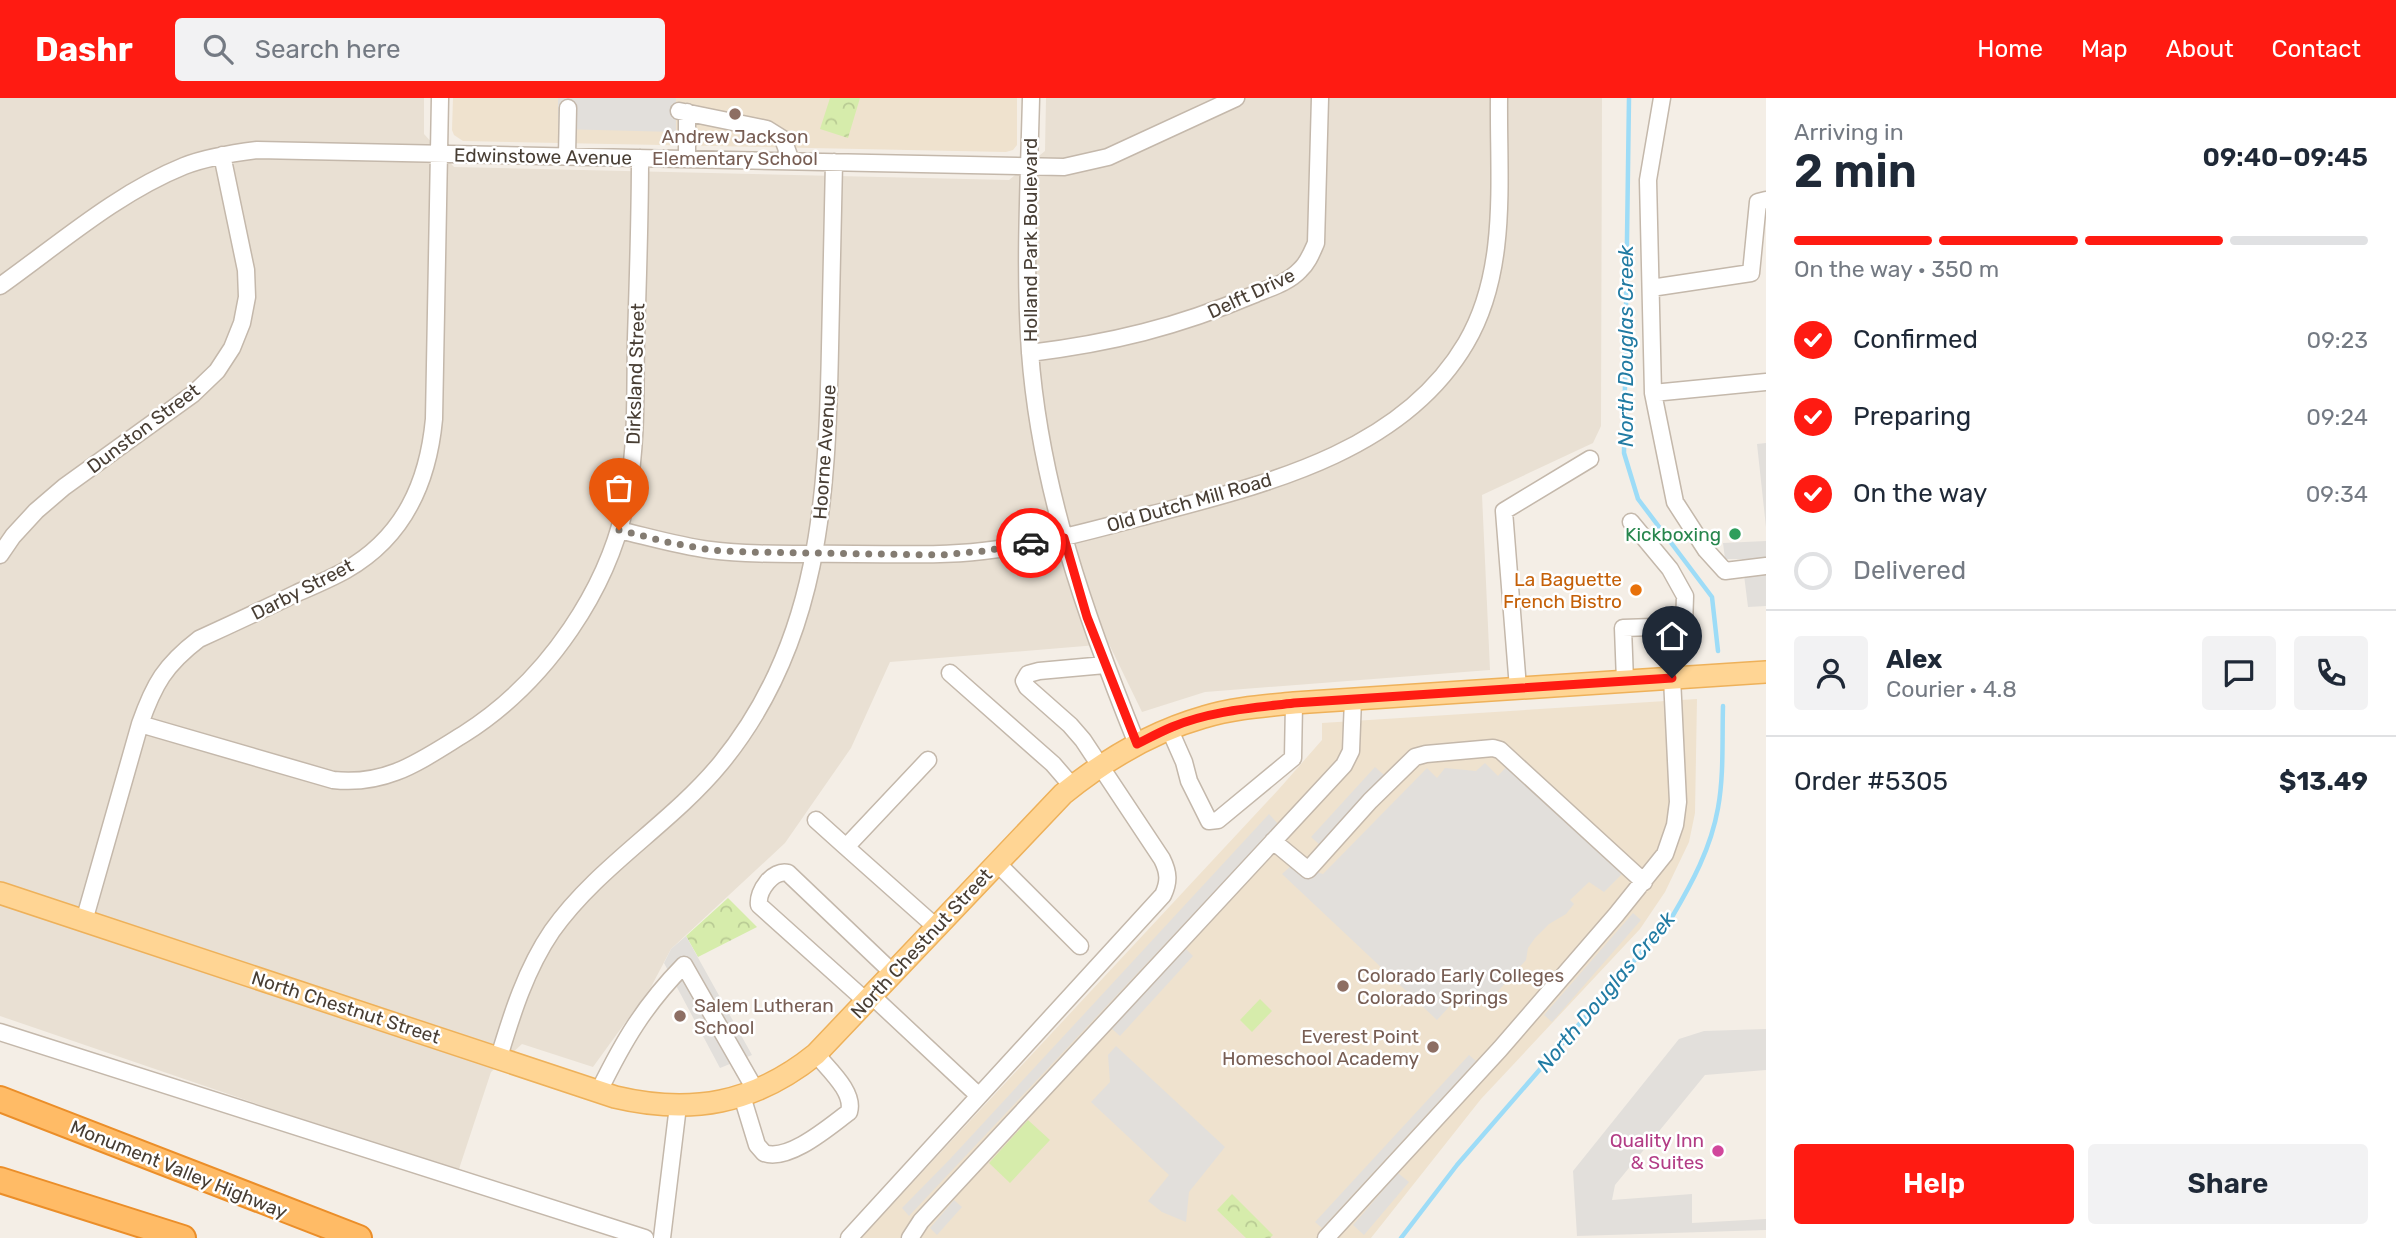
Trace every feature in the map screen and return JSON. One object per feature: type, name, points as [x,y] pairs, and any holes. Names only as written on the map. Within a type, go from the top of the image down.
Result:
[{"type":"highway","name":"Monument Valley Highway","points":[[0,1099],[359,1238]]},
{"type":"highway","points":[[0,1180],[183,1238]]},
{"type":"main road","name":"North Chestnut Street","points":[[0,893],[599,1091],[645,1104],[678,1106],[722,1101],[749,1094],[794,1072],[816,1054],[1062,794],[1099,766],[1169,728],[1219,713],[1294,703],[1766,673]]},
{"type":"street","name":"Darby Street","points":[[84,921],[140,724],[151,692],[165,670],[199,639],[347,570],[394,530],[411,507],[423,480],[432,447],[434,419],[440,98]]},
{"type":"street","name":"Holland Park Boulevard","points":[[1031,98],[1027,279],[1030,353],[1042,436],[1064,538],[1087,617],[1137,744]]},
{"type":"street","name":"Edwinstowe Avenue","points":[[0,286],[133,191],[186,165],[257,149],[1064,167],[1108,157],[1236,98]]},
{"type":"street","name":"Delft Drive","points":[[1030,353],[1122,339],[1201,317],[1284,281],[1301,270],[1311,257],[1316,243],[1320,98]]},
{"type":"street","name":"Old Dutch Mill Road","points":[[619,530],[711,550],[941,555],[984,551],[1064,538],[1233,492],[1298,470],[1352,446],[1383,429],[1427,393],[1442,377],[1466,342],[1489,287],[1497,240],[1499,98]]},
{"type":"street","points":[[1661,98],[1648,180],[1653,393],[1675,502],[1706,550],[1725,571],[1766,566]]},
{"type":"street","points":[[567,156],[568,108]]},
{"type":"street","points":[[687,159],[683,111],[767,129],[783,139],[791,162]]},
{"type":"street","name":"Dunston Street","points":[[0,555],[36,511],[64,487],[194,394],[217,372],[232,348],[242,323],[247,297],[246,270],[222,155]]},
{"type":"street","name":"Dirksland Street","points":[[140,724],[333,780],[355,783],[399,772],[487,719],[537,671],[563,640],[601,575],[619,530],[628,492],[633,459],[640,158]]},
{"type":"street","name":"Hoorne Avenue","points":[[499,1057],[517,1000],[553,930],[589,888],[698,789],[722,762],[751,721],[772,684],[790,642],[815,554],[828,445],[834,162]]},
{"type":"street","points":[[1651,288],[1751,273],[1760,244],[1758,202],[1766,200]]},
{"type":"street","points":[[1653,393],[1766,382]]},
{"type":"street","points":[[1518,688],[1504,511],[1590,459]]},
{"type":"street","points":[[1625,681],[1623,628],[1684,626],[1685,596],[1670,569],[1631,522]]},
{"type":"street","points":[[849,1238],[1163,895],[1168,885],[1167,869],[1162,859],[1083,740],[1027,687],[1024,681],[1028,674],[1040,671],[1105,665]]},
{"type":"street","points":[[950,673],[1053,764],[1072,786]]},
{"type":"street","points":[[1326,1238],[1500,1049],[1665,854],[1677,815],[1672,678]]},
{"type":"street","points":[[910,1238],[921,1221],[1344,765],[1351,751],[1353,699]]},
{"type":"street","points":[[1169,728],[1189,781],[1209,821],[1218,820],[1293,758],[1294,703]]},
{"type":"street","points":[[1273,841],[1308,870],[1370,801],[1415,757],[1493,748],[1500,750],[1644,882]]},
{"type":"street","points":[[846,847],[928,760]]},
{"type":"street","points":[[816,820],[936,927]]},
{"type":"street","points":[[997,863],[1080,946]]},
{"type":"street","points":[[893,973],[788,873],[776,873],[760,893],[759,905],[979,1096]]},
{"type":"street","points":[[599,1091],[635,1023],[656,993],[684,965],[749,1094],[757,1145],[764,1153],[779,1155],[807,1143],[849,1112],[852,1105],[849,1096],[816,1054]]},
{"type":"street","points":[[0,1032],[645,1238]]},
{"type":"street","points":[[662,1238],[678,1106]]},
{"type":"shaded area","points":[[0,98],[424,98],[424,134],[454,167],[1009,180],[1045,151],[1046,98],[1602,98],[1601,426],[1593,443],[1482,495],[1490,670],[1205,692],[1142,712],[1109,644],[890,662],[851,748],[785,843],[671,949],[651,987],[593,1067],[522,1044],[491,1072],[459,1169],[374,1144],[0,1016]]},
{"type":"shaded area","name":"Andrew Jackson Elementary School","points":[[453,98],[1017,98],[1017,145],[1006,152],[463,141],[454,135],[452,130]]},
{"type":"shaded area","points":[[558,98],[676,98],[676,132],[558,129]]},
{"type":"shaded area","points":[[1766,443],[1766,527],[1757,444]]},
{"type":"shaded area","points":[[1766,541],[1766,606],[1748,607],[1742,559],[1725,559],[1723,543]]},
{"type":"shaded area","name":"Colorado Early Colleges Colorado Springs","points":[[1697,699],[1695,813],[1689,842],[1665,892],[1640,929],[1481,1099],[1371,1238],[861,1238],[1279,789],[1322,740],[1322,723]]},
{"type":"shaded area","points":[[1485,763],[1498,776],[1507,766],[1623,873],[1604,892],[1589,882],[1570,900],[1574,904],[1566,914],[1549,924],[1535,938],[1528,948],[1526,960],[1490,1000],[1484,996],[1472,1010],[1458,997],[1437,1020],[1282,874],[1292,865],[1323,874],[1427,768],[1437,778],[1445,768],[1476,771]]},
{"type":"shaded area","points":[[1375,767],[1384,775],[1320,845],[1311,837]]},
{"type":"shaded area","points":[[1269,814],[1278,824],[909,1216],[902,1208]]},
{"type":"shaded area","points":[[1633,913],[1641,920],[1552,1022],[1544,1015]]},
{"type":"shaded area","points":[[686,936],[752,1055],[720,1068],[664,963],[671,949]]},
{"type":"shaded area","points":[[1184,947],[1193,956],[1120,1036],[1111,1028]]},
{"type":"shaded area","points":[[1766,1029],[1766,1070],[1705,1075],[1615,1185],[1612,1200],[1692,1194],[1692,1223],[1766,1219],[1766,1230],[1577,1236],[1573,1171],[1679,1039],[1704,1031]]},
{"type":"shaded area","points":[[1116,1046],[1225,1147],[1189,1192],[1186,1222],[1162,1212],[1148,1201],[1169,1175],[1091,1102],[1110,1082],[1108,1055]]},
{"type":"shaded area","points":[[1469,1055],[1476,1061],[1322,1228],[1315,1222]]},
{"type":"shaded area","points":[[1398,1173],[1409,1182],[1364,1235],[1353,1225]]},
{"type":"shaded area","points":[[954,1200],[962,1207],[937,1235],[930,1228]]},
{"type":"green space","points":[[830,98],[860,98],[848,138],[820,129]]},
{"type":"green space","points":[[728,898],[757,927],[698,957],[686,936]]},
{"type":"green space","points":[[1260,999],[1272,1011],[1252,1032],[1240,1020]]},
{"type":"green space","points":[[1028,1120],[1050,1140],[1010,1183],[989,1163]]},
{"type":"green space","points":[[1232,1194],[1273,1235],[1270,1238],[1246,1238],[1217,1210]]},
{"type":"waterway","name":"North Douglas Creek","points":[[1629,98],[1624,453],[1638,499],[1712,597],[1718,651]]},
{"type":"waterway","name":"North Douglas Creek","points":[[1401,1238],[1457,1165],[1672,917],[1700,865],[1715,823],[1721,783],[1723,706]]},
{"type":"way so far","points":[[619,530],[711,550],[745,552],[941,555],[1031,543]]},
{"type":"place","name":"Andrew Jackson Elementary School","points":[[735,114]]},
{"type":"place","name":"Kickboxing","points":[[1735,534]]},
{"type":"place","name":"La Baguette French Bistro","points":[[1636,590]]},
{"type":"place","name":"Colorado Early Colleges Colorado Springs","points":[[1343,986]]},
{"type":"place","name":"Salem Lutheran School","points":[[680,1016]]},
{"type":"place","name":"Everest Point Homeschool Academy","points":[[1433,1047]]},
{"type":"place","name":"Quality Inn & Suites","points":[[1718,1151]]},
{"type":"route","points":[[1031,543],[1064,538],[1087,617],[1137,744],[1172,727],[1206,716],[1243,709],[1294,703],[1672,678]]}]
